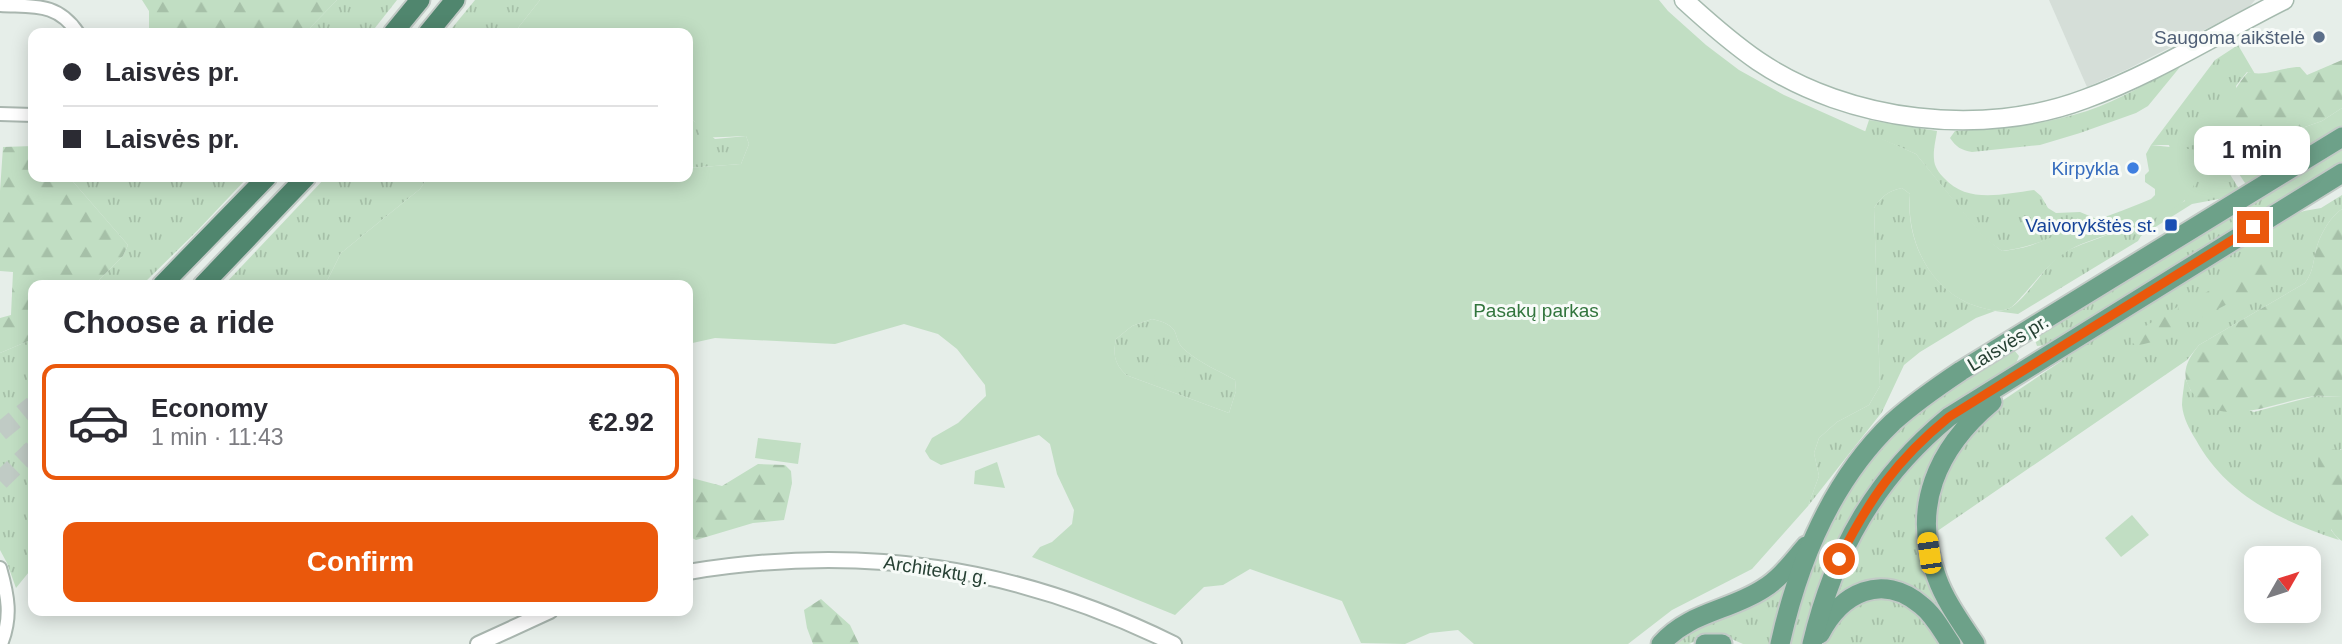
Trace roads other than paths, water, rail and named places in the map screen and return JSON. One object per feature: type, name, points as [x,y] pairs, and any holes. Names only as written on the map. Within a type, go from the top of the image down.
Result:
[{"type":"highway","points":[[397,28],[420,0]]},
{"type":"highway","points":[[432,28],[455,0]]},
{"type":"highway","points":[[168,280],[262,182]]},
{"type":"highway","points":[[208,280],[301,182]]},
{"type":"main road","points":[[1684,0],[1760,62],[1792,80],[1836,99],[1915,117],[1982,119],[2031,113],[2082,100],[2119,86],[2281,1]]},
{"type":"main road","name":"Laisvės pr.","points":[[1780,644],[1789,605],[1814,537],[1830,504],[1866,451],[1891,424],[1929,392],[2342,136]]},
{"type":"main road","name":"Laisvės pr.","points":[[1813,644],[1821,603],[1860,517],[1880,486],[1923,438],[1949,417],[2342,173]]},
{"type":"main road","points":[[1975,644],[1938,581],[1929,553],[1926,527],[1929,499],[1936,475],[1956,437],[1972,419],[2050,354]]},
{"type":"main road","points":[[1661,644],[1683,624],[1764,589],[1814,537]]},
{"type":"main road","points":[[1813,644],[1838,607],[1852,596],[1866,590],[1881,589],[1894,590],[1923,606],[1951,644]]},
{"type":"main road","points":[[1705,644],[1722,644]]},
{"type":"street","points":[[0,5],[51,8],[67,18],[74,28]]},
{"type":"street","points":[[0,114],[28,115]]},
{"type":"street","name":"Architektų g.","points":[[693,571],[740,564],[811,559],[867,560],[928,566],[1045,592],[1109,615],[1174,644]]},
{"type":"street","points":[[0,568],[9,607],[8,625],[1,644]]},
{"type":"street","points":[[478,644],[539,616]]},
{"type":"tunnel","points":[[0,432],[28,409]]},
{"type":"tunnel","points":[[0,481],[28,454]]},
{"type":"place","name":"Saugoma aikštelė","points":[[2319,37]]},
{"type":"place","name":"Kirpykla","points":[[2133,168]]},
{"type":"place","name":"Vaivorykštės st.","points":[[2171,225]]},
{"type":"park label","name":"Pasakų parkas","points":[[1536,310]]}]
